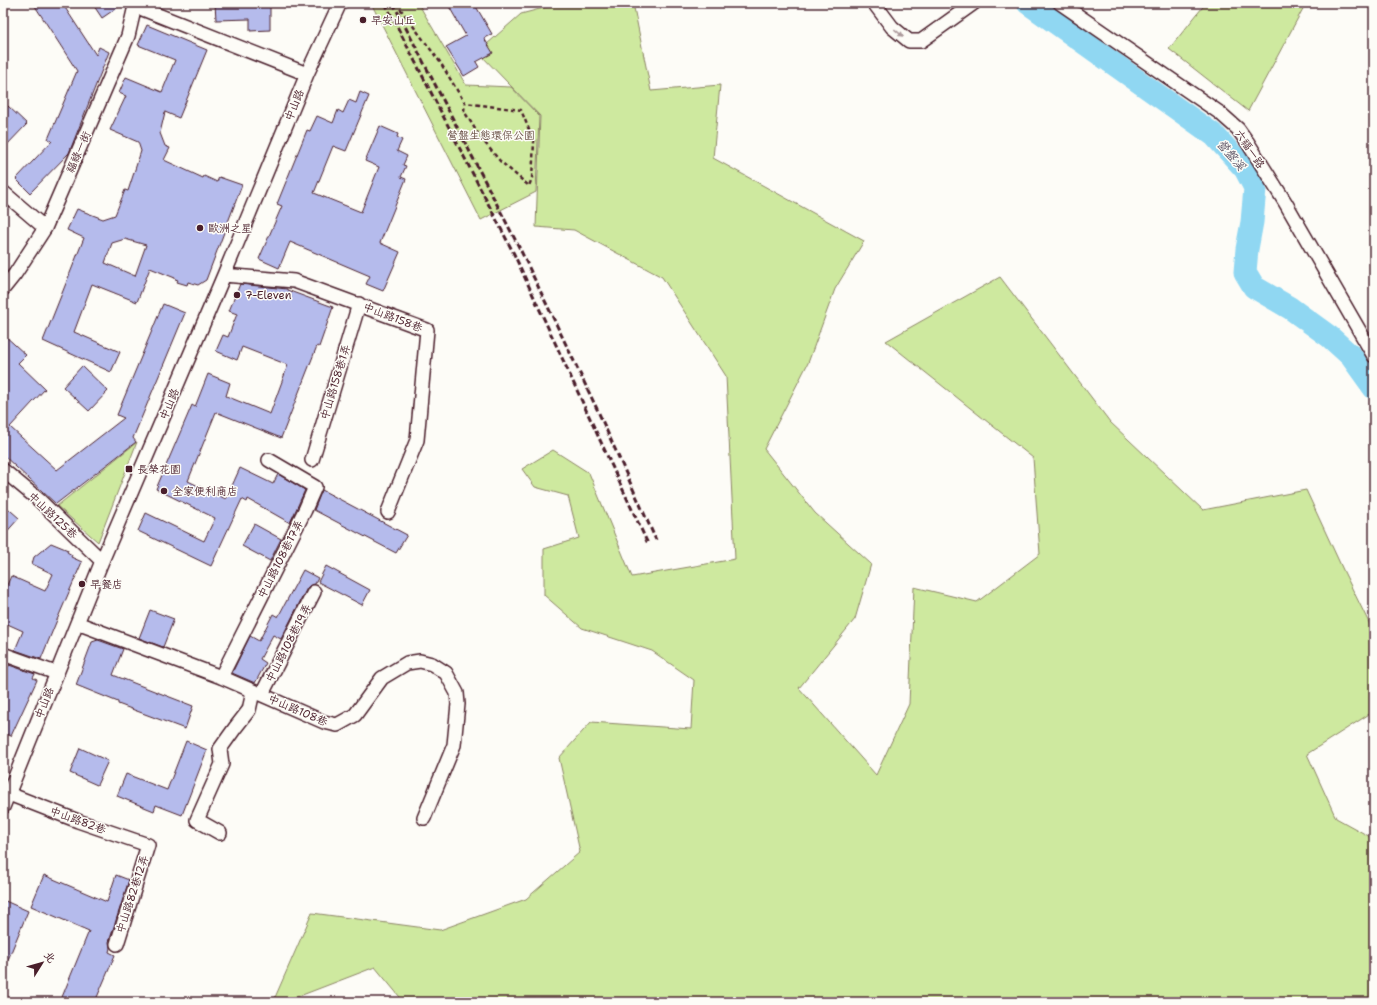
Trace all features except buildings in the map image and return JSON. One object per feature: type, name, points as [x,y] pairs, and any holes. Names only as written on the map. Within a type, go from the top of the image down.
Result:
[{"type":"street","name":"中山路","points":[[3,807],[102,561],[224,275],[307,74],[340,3]]},
{"type":"street","points":[[874,3],[892,28],[909,41],[921,41],[974,3]]},
{"type":"street","name":"六福一路","points":[[1060,3],[1220,113],[1238,129],[1289,209],[1374,356]]},
{"type":"street","name":"福祿一街","points":[[3,289],[15,274],[44,228],[128,36],[134,4],[307,74]]},
{"type":"street","points":[[3,192],[44,228]]},
{"type":"street","name":"中山路158巷","points":[[224,275],[294,281],[427,330],[417,440],[388,512]]},
{"type":"street","name":"中山路158巷1弄","points":[[312,460],[358,304]]},
{"type":"street","name":"中山路108巷17弄","points":[[221,677],[305,510],[315,487],[269,460]]},
{"type":"street","name":"中山路125巷","points":[[3,470],[39,500],[102,561]]},
{"type":"street","name":"中山路108巷19弄","points":[[220,833],[197,820],[222,764],[220,749],[249,710],[314,592]]},
{"type":"street","name":"中山路108巷","points":[[77,623],[221,677],[324,722],[337,725],[355,715],[382,678],[407,663],[420,661],[432,664],[446,673],[457,693],[458,704],[454,745],[424,818]]},
{"type":"street","points":[[3,654],[56,673]]},
{"type":"street","name":"中山路82巷","points":[[9,794],[78,821],[148,845]]},
{"type":"street","name":"中山路82巷12弄","points":[[116,944],[148,845]]},
{"type":"path","points":[[396,3],[440,62],[465,104],[464,111],[480,137],[500,161],[529,186],[532,178],[534,142],[521,110],[465,104]]},
{"type":"green space","name":"營盤生態環保公園","points":[[371,3],[418,3],[466,85],[511,87],[539,116],[536,192],[481,220]]},
{"type":"green space","points":[[562,3],[633,3],[651,91],[720,85],[713,158],[864,241],[835,289],[808,363],[764,449],[815,513],[871,564],[855,619],[799,688],[876,775],[909,704],[914,587],[977,602],[1040,554],[1033,458],[886,341],[1000,277],[1110,422],[1203,510],[1306,490],[1374,633],[1374,711],[1307,754],[1336,818],[1374,839],[1374,1002],[404,1002],[375,967],[284,1002],[273,1002],[312,913],[440,930],[526,899],[580,852],[559,758],[591,722],[691,729],[694,680],[652,651],[582,628],[544,595],[544,549],[579,538],[568,496],[535,487],[522,469],[553,450],[589,473],[632,577],[735,559],[726,376],[662,277],[574,230],[536,227],[540,116],[478,52],[521,14]]},
{"type":"green space","points":[[1206,3],[1306,3],[1248,111],[1169,49]]},
{"type":"green space","points":[[137,442],[98,542],[57,506]]},
{"type":"waterway","name":"營盤溪","points":[[1028,3],[1214,135],[1245,169],[1255,188],[1245,272],[1254,287],[1290,308],[1330,337],[1351,356],[1374,388]]},
{"type":"railway","points":[[385,3],[514,254],[648,544]]},
{"type":"railway","points":[[393,3],[521,251],[597,409],[656,540]]},
{"type":"place","name":"早安山丘","points":[[363,20]]},
{"type":"place","name":"歐洲之星","points":[[200,228]]},
{"type":"place","name":"7-Eleven","points":[[237,295]]},
{"type":"place","name":"長榮花園","points":[[129,469]]},
{"type":"place","name":"全家便利商店","points":[[164,491]]},
{"type":"place","name":"早餐店","points":[[82,584]]}]
